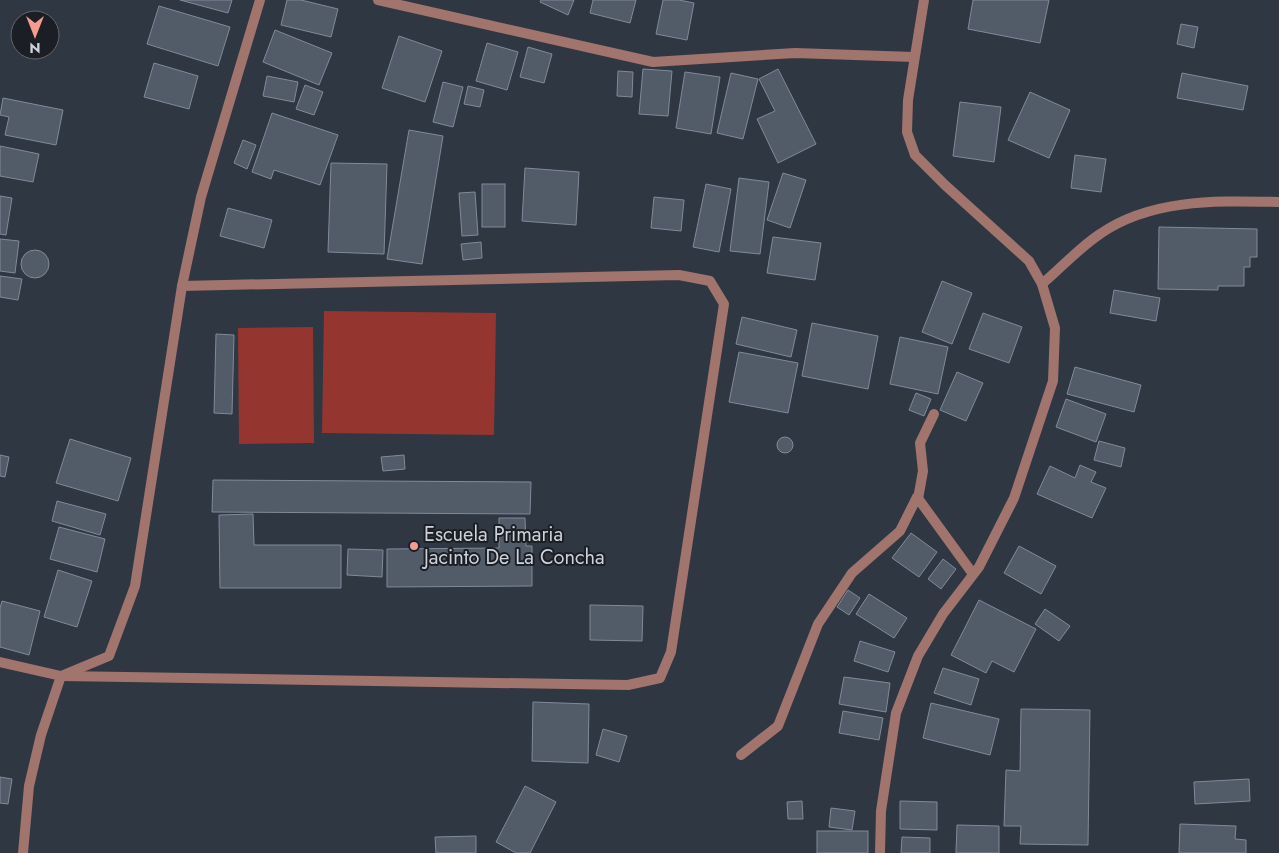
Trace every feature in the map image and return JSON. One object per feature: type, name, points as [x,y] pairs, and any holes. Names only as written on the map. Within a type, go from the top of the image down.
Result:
[{"type":"street","points":[[23,853],[29,786],[41,735],[61,676],[109,656],[135,586],[182,286],[201,197],[260,0]]},
{"type":"street","points":[[378,0],[417,4],[653,62],[795,53],[914,57]]},
{"type":"street","points":[[880,853],[881,811],[896,713],[918,656],[944,614],[978,567],[1014,498],[1053,381],[1055,328],[1042,284],[1029,261],[945,185],[915,155],[907,132],[908,100],[924,0]]},
{"type":"street","points":[[1042,284],[1100,234],[1131,216],[1159,208],[1194,204],[1233,201],[1279,202]]},
{"type":"street","points":[[0,662],[61,676],[628,686],[660,678],[671,652],[724,304],[710,281],[680,275],[182,286]]},
{"type":"street","points":[[934,414],[920,443],[922,471],[918,499],[973,574]]},
{"type":"street","points":[[741,755],[778,726],[818,624],[852,574],[900,531],[917,497],[918,499]]},
{"type":"shaded area","points":[[324,311],[496,313],[494,435],[322,433]]},
{"type":"shaded area","points":[[313,327],[314,443],[239,444],[238,328]]},
{"type":"building","points":[[180,0],[232,0],[228,13]]},
{"type":"building","points":[[287,0],[301,0],[338,9],[331,37],[281,25]]},
{"type":"building","points":[[541,0],[574,0],[568,15],[540,2]]},
{"type":"building","points":[[593,0],[636,0],[630,23],[590,13]]},
{"type":"building","points":[[663,0],[679,0],[694,3],[687,40],[656,34]]},
{"type":"building","points":[[973,0],[1049,0],[1040,43],[968,29]]},
{"type":"building","points":[[159,6],[230,27],[218,66],[147,44]]},
{"type":"building","points":[[1181,24],[1198,27],[1194,48],[1177,44]]},
{"type":"building","points":[[275,30],[332,53],[319,85],[263,62]]},
{"type":"building","points":[[399,36],[442,51],[425,102],[382,88]]},
{"type":"building","points":[[487,43],[518,52],[507,90],[476,81]]},
{"type":"building","points":[[528,47],[552,54],[544,83],[520,77]]},
{"type":"building","points":[[154,63],[198,76],[189,109],[144,97]]},
{"type":"building","points":[[643,69],[672,71],[668,116],[639,114]]},
{"type":"building","points":[[778,69],[816,144],[778,163],[757,119],[775,111],[759,79]]},
{"type":"building","points":[[618,71],[633,72],[632,97],[617,96]]},
{"type":"building","points":[[685,72],[720,77],[711,134],[676,128]]},
{"type":"building","points":[[731,73],[758,79],[743,139],[717,133]]},
{"type":"building","points":[[1182,73],[1248,86],[1243,110],[1177,98]]},
{"type":"building","points":[[267,76],[298,82],[294,102],[263,96]]},
{"type":"building","points":[[443,82],[463,87],[453,127],[433,122]]},
{"type":"building","points":[[305,85],[323,92],[314,115],[296,109]]},
{"type":"building","points":[[468,86],[484,90],[480,107],[464,104]]},
{"type":"building","points":[[1030,92],[1070,110],[1049,158],[1008,140]]},
{"type":"building","points":[[3,98],[63,110],[56,145],[5,135],[9,117],[0,115]]},
{"type":"building","points":[[960,102],[1001,107],[994,162],[953,156]]},
{"type":"building","points":[[272,113],[338,135],[320,185],[274,170],[271,179],[252,172]]},
{"type":"building","points":[[409,130],[443,136],[422,264],[387,259]]},
{"type":"building","points":[[243,140],[256,145],[247,169],[234,163]]},
{"type":"building","points":[[0,146],[39,154],[33,182],[0,176]]},
{"type":"building","points":[[1075,155],[1106,159],[1101,192],[1071,188]]},
{"type":"building","points":[[331,163],[387,164],[384,254],[328,252]]},
{"type":"building","points":[[525,168],[579,172],[576,225],[522,221]]},
{"type":"building","points":[[783,173],[806,180],[790,228],[767,220]]},
{"type":"building","points":[[739,178],[769,182],[760,254],[730,251]]},
{"type":"building","points":[[482,184],[505,184],[505,227],[482,227]]},
{"type":"building","points":[[706,184],[731,189],[719,252],[693,247]]},
{"type":"building","points":[[475,192],[478,235],[462,236],[459,193]]},
{"type":"building","points":[[0,196],[12,198],[6,235],[0,234]]},
{"type":"building","points":[[654,197],[684,200],[681,231],[651,228]]},
{"type":"building","points":[[228,208],[272,220],[264,248],[220,236]]},
{"type":"building","points":[[1159,227],[1257,229],[1257,257],[1250,257],[1250,267],[1244,267],[1244,286],[1218,286],[1218,290],[1158,289]]},
{"type":"building","points":[[773,237],[821,243],[815,280],[767,273]]},
{"type":"building","points":[[0,239],[19,241],[15,273],[0,271]]},
{"type":"building","points":[[481,242],[482,258],[463,260],[461,244]]},
{"type":"building","points":[[35,250],[45,254],[49,264],[45,274],[35,278],[25,274],[21,264],[25,254]]},
{"type":"building","points":[[0,276],[22,279],[18,300],[0,297]]},
{"type":"building","points":[[942,281],[972,293],[952,344],[922,332]]},
{"type":"building","points":[[1114,290],[1160,298],[1156,321],[1110,313]]},
{"type":"building","points":[[983,313],[1022,327],[1009,363],[969,349]]},
{"type":"building","points":[[742,317],[797,330],[791,357],[736,344]]},
{"type":"building","points":[[812,323],[878,336],[868,389],[802,376]]},
{"type":"building","points":[[216,334],[234,335],[232,414],[214,413]]},
{"type":"building","points":[[900,337],[948,347],[938,394],[890,384]]},
{"type":"building","points":[[739,352],[798,363],[788,413],[729,402]]},
{"type":"building","points":[[1075,367],[1141,385],[1134,412],[1067,394]]},
{"type":"building","points":[[957,372],[983,383],[966,421],[940,410]]},
{"type":"building","points":[[916,393],[931,399],[924,416],[909,410]]},
{"type":"building","points":[[1066,399],[1106,414],[1096,442],[1056,427]]},
{"type":"building","points":[[782,437],[788,437],[793,442],[791,451],[782,453],[777,448],[777,442]]},
{"type":"building","points":[[70,439],[131,458],[118,501],[56,483]]},
{"type":"building","points":[[1099,441],[1125,448],[1121,467],[1094,460]]},
{"type":"building","points":[[0,455],[9,457],[5,477],[0,476]]},
{"type":"building","points":[[404,455],[405,469],[383,471],[381,457]]},
{"type":"building","points":[[1080,465],[1096,472],[1091,482],[1106,488],[1092,518],[1037,494],[1050,466],[1075,478]]},
{"type":"building","points":[[213,480],[531,482],[530,514],[212,512]]},
{"type":"building","points":[[57,501],[106,514],[100,535],[52,521]]},
{"type":"building","points":[[253,514],[254,545],[341,545],[341,588],[220,588],[219,515]]},
{"type":"building","points":[[499,518],[525,518],[526,546],[532,546],[532,586],[387,587],[387,549],[499,548]]},
{"type":"building","points":[[59,527],[105,539],[97,572],[50,559]]},
{"type":"building","points":[[911,533],[937,552],[919,577],[892,558]]},
{"type":"building","points":[[1019,546],[1056,566],[1041,594],[1004,573]]},
{"type":"building","points":[[348,549],[383,550],[382,577],[347,575]]},
{"type":"building","points":[[943,559],[956,569],[941,589],[928,579]]},
{"type":"building","points":[[58,570],[92,581],[77,627],[44,617]]},
{"type":"building","points":[[848,590],[860,598],[849,615],[837,607]]},
{"type":"building","points":[[869,594],[907,618],[894,638],[856,614]]},
{"type":"building","points":[[979,600],[1036,629],[1014,672],[992,661],[986,673],[951,655]]},
{"type":"building","points":[[2,601],[40,611],[29,655],[0,647],[0,608]]},
{"type":"building","points":[[590,605],[643,606],[642,641],[590,640]]},
{"type":"building","points":[[1045,609],[1070,626],[1059,641],[1035,624]]},
{"type":"building","points":[[860,641],[895,652],[888,672],[854,661]]},
{"type":"building","points":[[943,668],[979,679],[971,705],[934,693]]},
{"type":"building","points":[[844,677],[890,683],[886,712],[839,704]]},
{"type":"building","points":[[533,702],[589,704],[588,763],[532,761]]},
{"type":"building","points":[[931,703],[999,719],[990,755],[923,738]]},
{"type":"building","points":[[1021,709],[1090,710],[1088,845],[1020,844],[1021,826],[1004,826],[1006,770],[1020,771]]},
{"type":"building","points":[[843,711],[883,718],[879,740],[839,733]]},
{"type":"building","points":[[603,729],[627,736],[619,762],[596,755]]},
{"type":"building","points":[[0,777],[12,779],[8,804],[0,803]]},
{"type":"building","points":[[1249,779],[1250,801],[1195,804],[1194,782]]},
{"type":"building","points":[[525,786],[556,802],[530,853],[516,853],[496,842]]},
{"type":"building","points":[[802,801],[803,819],[788,819],[787,802]]},
{"type":"building","points":[[900,801],[937,802],[937,830],[900,829]]},
{"type":"building","points":[[831,808],[855,811],[852,830],[829,827]]},
{"type":"building","points":[[1180,824],[1236,826],[1235,839],[1246,840],[1246,853],[1179,853]]},
{"type":"building","points":[[957,825],[999,826],[999,853],[956,853]]},
{"type":"building","points":[[817,831],[868,831],[868,853],[817,853]]},
{"type":"building","points":[[476,836],[476,853],[436,853],[435,837]]},
{"type":"building","points":[[902,837],[930,838],[930,853],[901,853]]},
{"type":"place","name":"Escuela Primaria Jacinto De La Concha","points":[[414,546]]}]
